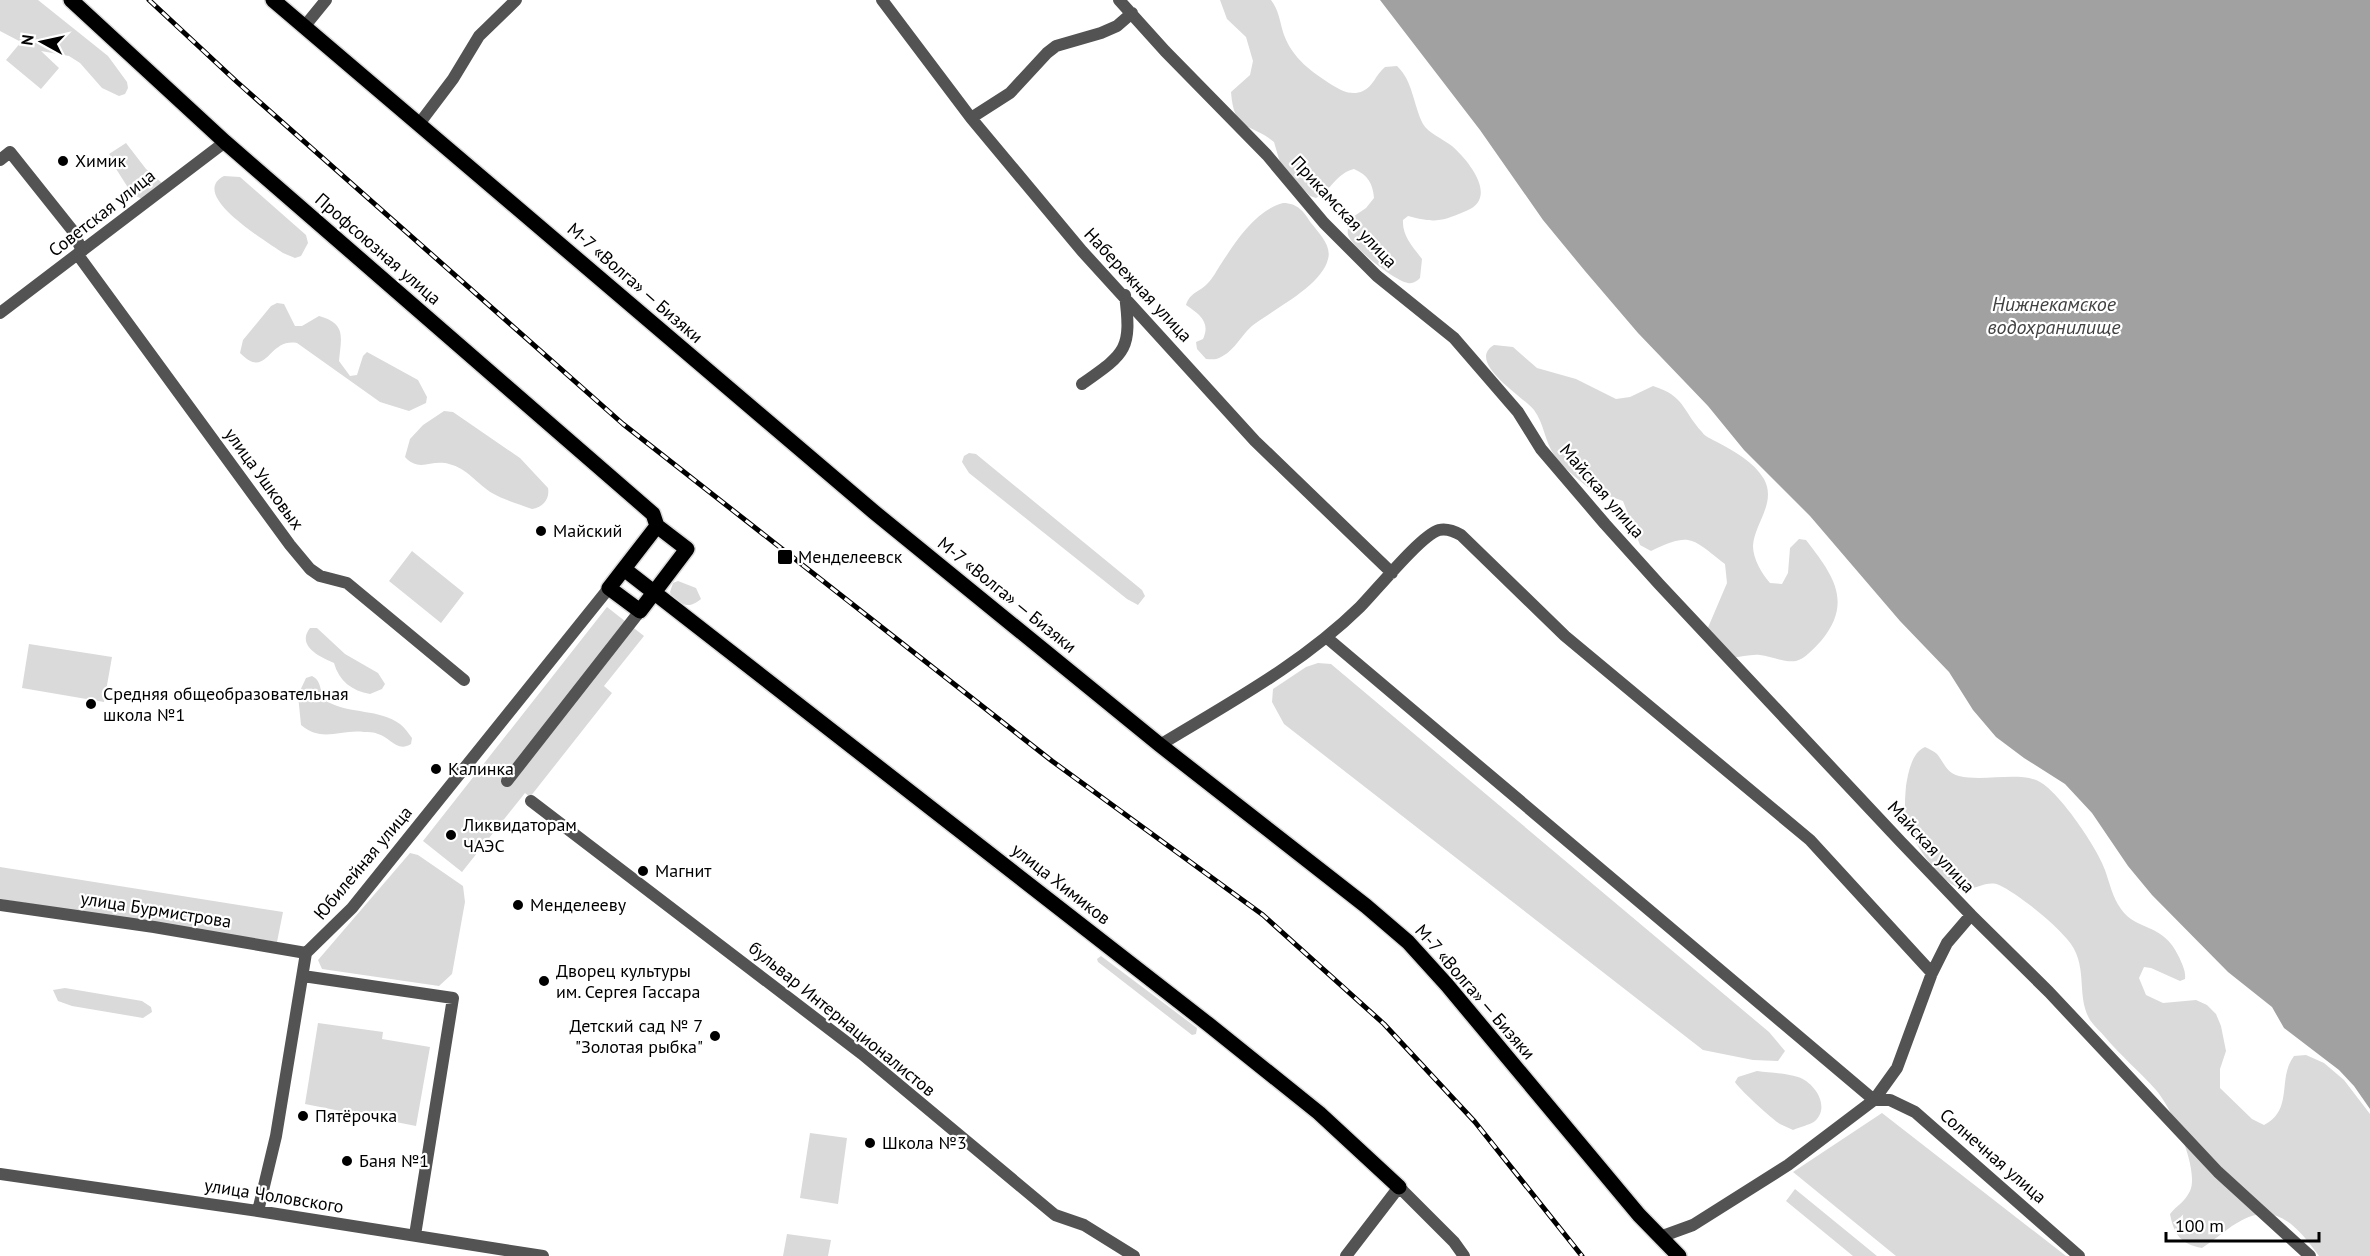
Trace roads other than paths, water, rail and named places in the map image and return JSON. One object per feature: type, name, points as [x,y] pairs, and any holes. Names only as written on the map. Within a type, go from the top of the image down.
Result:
[{"type":"main road","name":"Профсоюзная улица","points":[[71,0],[225,142],[653,514],[657,526],[687,549],[654,592]]},
{"type":"main road","name":"М-7 «Волга» — Бизяки","points":[[273,0],[874,512],[1160,745],[1366,906],[1408,942],[1660,1237],[1679,1256]]},
{"type":"main road","points":[[654,592],[640,611],[609,588],[657,526]]},
{"type":"main road","name":"улица Химиков","points":[[624,569],[1218,1032],[1319,1113],[1399,1187]]},
{"type":"street","points":[[304,27],[326,0]]},
{"type":"street","points":[[419,124],[453,79],[480,36],[516,0]]},
{"type":"street","name":"Набережная улица","points":[[882,0],[971,118],[1048,212],[1256,441],[1392,573]]},
{"type":"street","name":"Прикамская улица","points":[[1119,0],[1165,51],[1267,155],[1332,231],[1377,276],[1454,338],[1518,412],[1541,448]]},
{"type":"street","points":[[971,118],[1010,93],[1056,46],[1101,33],[1117,26],[1132,13]]},
{"type":"street","name":"Советская улица","points":[[0,313],[225,142]]},
{"type":"street","name":"улица Ушковых","points":[[5,156],[73,231],[80,253],[290,545],[310,569],[330,580],[347,583],[464,680]]},
{"type":"street","points":[[1082,384],[1113,362],[1123,350],[1129,332],[1125,295]]},
{"type":"street","name":"Майская улица","points":[[1541,448],[1659,584],[1971,915],[2049,992],[2218,1172],[2310,1256]]},
{"type":"street","points":[[1160,745],[1301,658],[1360,607],[1433,533],[1450,530],[1461,535],[1565,636],[1810,840],[1932,973]]},
{"type":"street","name":"Юбилейная улица","points":[[306,953],[352,908],[609,588]]},
{"type":"street","points":[[507,781],[640,611]]},
{"type":"street","points":[[1326,637],[1874,1100]]},
{"type":"street","name":"бульвар Интернационалистов","points":[[531,801],[862,1054],[1055,1215],[1084,1225],[1134,1256]]},
{"type":"street","name":"улица Бурмистрова","points":[[0,905],[154,927],[306,953]]},
{"type":"street","points":[[1660,1237],[1693,1225],[1788,1165],[1874,1100],[1897,1068],[1932,973],[1947,943],[1971,915]]},
{"type":"street","points":[[258,1211],[276,1136],[306,953]]},
{"type":"street","points":[[303,976],[453,998],[414,1235]]},
{"type":"street","name":"Солнечная улица","points":[[1874,1100],[1890,1100],[1916,1112],[2079,1256]]},
{"type":"street","name":"улица Чоловского","points":[[0,1174],[258,1211],[543,1256]]},
{"type":"street","points":[[1346,1256],[1399,1187],[1454,1242],[1464,1256]]},
{"type":"water","name":"Нижнекамское водохранилище","points":[[1380,0],[2370,0],[2370,1109],[2339,1070],[2284,1028],[2272,1007],[2228,972],[2152,895],[2128,866],[2092,813],[2065,784],[1996,737],[1973,710],[1949,672],[1900,621],[1810,516],[1744,450],[1708,406],[1638,333],[1585,271],[1543,220],[1480,130]]},
{"type":"railway","points":[[149,0],[237,82],[623,424],[1052,761],[1263,915],[1384,1024],[1475,1122],[1582,1256]]},
{"type":"place","name":"Химик","points":[[63,161]]},
{"type":"place","name":"Майский","points":[[541,531]]},
{"type":"place","name":"Менделеевск","points":[[785,557]]},
{"type":"place","name":"Средняя общеобразовательная школа №1","points":[[91,704]]},
{"type":"place","name":"Калинка","points":[[436,769]]},
{"type":"place","name":"Ликвидаторам ЧАЭС","points":[[451,835]]},
{"type":"place","name":"Магнит","points":[[643,871]]},
{"type":"place","name":"Менделееву","points":[[518,905]]},
{"type":"place","name":"Дворец культуры им. Сергея Гассара","points":[[544,981]]},
{"type":"place","name":"Детский сад № 7 \"Золотая рыбка\"","points":[[715,1036]]},
{"type":"place","name":"Пятёрочка","points":[[303,1116]]},
{"type":"place","name":"Школа №3","points":[[870,1143]]},
{"type":"place","name":"Баня №1","points":[[347,1161]]}]
